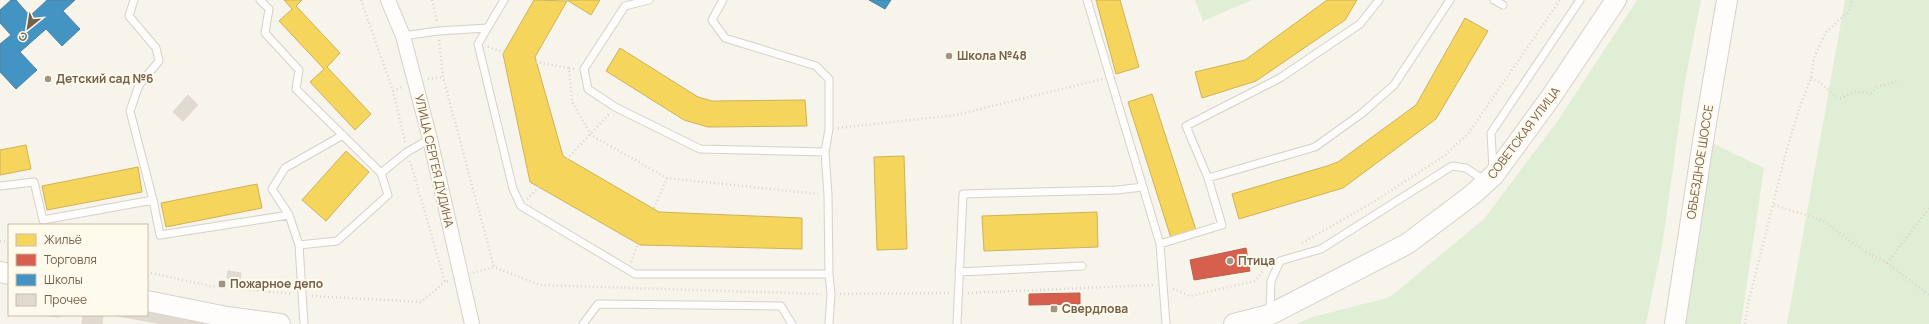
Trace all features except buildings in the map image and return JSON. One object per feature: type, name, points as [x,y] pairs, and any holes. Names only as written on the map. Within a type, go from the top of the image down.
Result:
[{"type":"street","name":"УЛИЦА СЕРГЕЯ ДУДИНА","points":[[388,0],[403,36],[430,139],[472,324]]},
{"type":"street","name":"СОВЕТСКАЯ УЛИЦА","points":[[1234,324],[1269,315],[1407,244],[1490,179],[1551,97],[1616,0]]},
{"type":"street","name":"ОБЪЕЗДНОЕ ШОССЕ","points":[[1675,324],[1704,135],[1727,0]]},
{"type":"street","points":[[148,301],[227,317],[280,324]]},
{"type":"lane","points":[[134,0],[129,16],[156,48],[159,61],[139,85],[130,111],[153,200],[160,235],[288,215]]},
{"type":"lane","points":[[260,0],[269,10],[265,33],[299,70],[296,89],[381,173],[388,195],[337,241],[299,245]]},
{"type":"lane","points":[[504,0],[478,44],[513,189],[520,206],[634,274],[829,274]]},
{"type":"lane","points":[[649,0],[625,6],[584,69],[588,89],[615,107],[700,149],[825,152]]},
{"type":"lane","points":[[723,0],[712,20],[725,38],[816,66],[829,79],[829,129],[825,152],[831,294],[829,324]]},
{"type":"lane","points":[[1087,0],[1160,244],[1166,324]]},
{"type":"lane","points":[[1160,244],[1222,226],[1208,178],[1186,126],[1280,78],[1360,24],[1379,0]]},
{"type":"lane","points":[[1208,178],[1315,147],[1361,114],[1394,85],[1450,0]]},
{"type":"lane","points":[[1494,0],[1503,5]]},
{"type":"lane","points":[[1269,315],[1270,281],[1280,261],[1321,249],[1452,166],[1466,168],[1490,179],[1491,133],[1580,0]]},
{"type":"lane","points":[[403,36],[438,31],[488,28]]},
{"type":"lane","points":[[304,324],[299,245],[288,215],[272,189],[285,168],[343,135]]},
{"type":"lane","points":[[381,173],[407,152],[430,139]]},
{"type":"lane","points":[[0,186],[34,182],[43,220],[153,200]]},
{"type":"lane","points":[[957,324],[963,194],[1117,190],[1143,187]]},
{"type":"lane","points":[[959,272],[1082,266]]},
{"type":"lane","points":[[583,324],[598,304],[781,306],[792,324]]},
{"type":"path","points":[[361,0],[393,91],[407,152],[445,282],[494,267],[540,285],[831,294],[958,293],[1163,285],[1190,296],[1255,281],[1266,269]]},
{"type":"path","points":[[432,0],[438,31],[443,76],[494,267]]},
{"type":"path","points":[[1297,246],[1375,200],[1444,156],[1468,134],[1560,0]]},
{"type":"path","points":[[1745,324],[1748,304],[1795,122],[1811,78],[1814,58],[1826,32],[1849,11],[1852,0]]},
{"type":"path","points":[[478,44],[504,52]]},
{"type":"path","points":[[536,62],[584,69]]},
{"type":"path","points":[[569,68],[572,102],[591,135],[667,178],[828,195]]},
{"type":"path","points":[[829,129],[956,115],[1110,77]]},
{"type":"path","points":[[1811,78],[1821,83],[1832,95],[1841,98],[1855,92],[1871,93],[1878,87],[1896,81]]},
{"type":"path","points":[[568,159],[615,107]]},
{"type":"path","points":[[654,208],[667,178]]},
{"type":"path","points":[[520,206],[539,187]]},
{"type":"path","points":[[1774,205],[1822,220],[1864,251],[1887,263],[1929,294]]},
{"type":"path","points":[[1887,263],[1929,208]]},
{"type":"path","points":[[627,270],[638,244]]},
{"type":"green space","points":[[1195,0],[1252,0],[1203,21]]},
{"type":"green space","points":[[1637,0],[1701,0],[1685,81],[1663,241],[1646,324],[1296,324],[1313,317],[1390,297],[1484,219],[1557,122]]},
{"type":"green space","points":[[1845,0],[1929,0],[1929,324],[1787,324]]},
{"type":"green space","points":[[1706,140],[1764,168],[1741,324],[1678,324]]},
{"type":"place","name":"Школа №48","points":[[949,56]]},
{"type":"place","name":"Детский сад №6","points":[[48,79]]},
{"type":"place","name":"Птица","points":[[1230,261]]},
{"type":"place","name":"Пожарное депо","points":[[222,284]]},
{"type":"place","name":"Свердлова","points":[[1054,309]]}]
